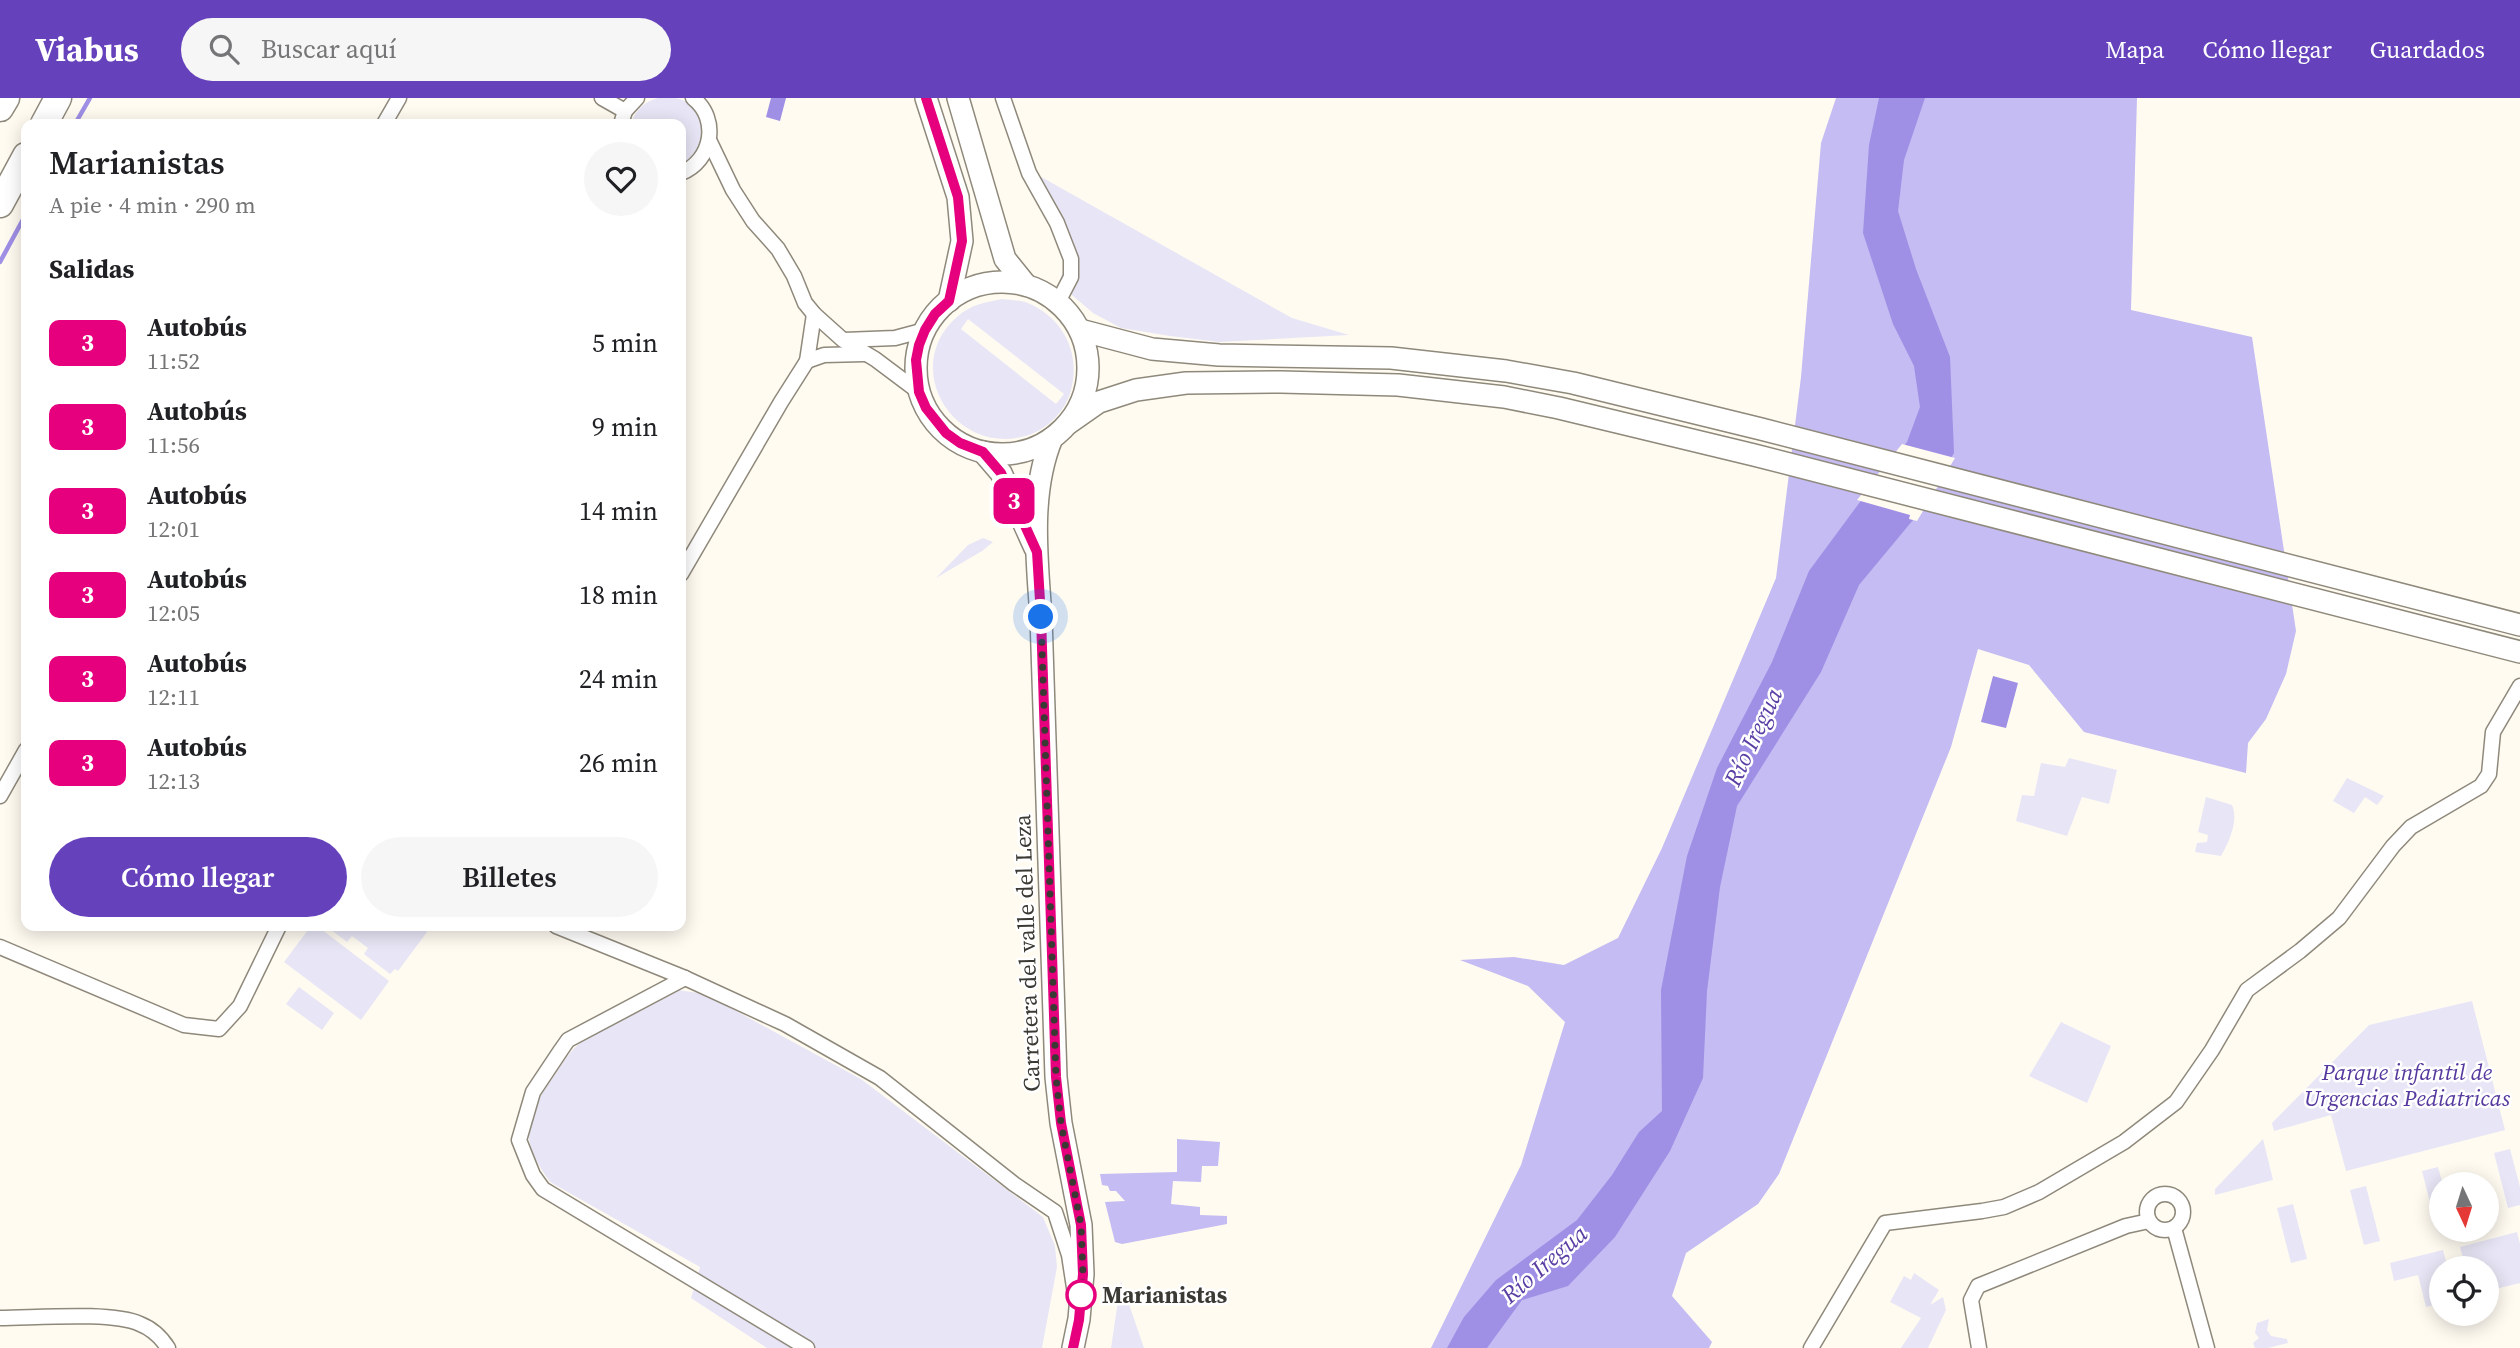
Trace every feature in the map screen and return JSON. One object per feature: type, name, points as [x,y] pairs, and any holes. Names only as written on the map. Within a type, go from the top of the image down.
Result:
[{"type":"highway","points":[[0,108],[6,98]]},
{"type":"highway","points":[[47,119],[58,98]]},
{"type":"highway","points":[[0,204],[21,165]]},
{"type":"main road","points":[[926,98],[958,197],[962,241],[949,301]]},
{"type":"main road","points":[[958,98],[1005,259],[1026,285]]},
{"type":"main road","points":[[1069,423],[1080,406],[1086,388],[1088,368],[1086,348],[1080,330],[1058,302],[1026,285],[994,283],[978,286],[949,301],[935,314],[925,330],[916,360],[919,392],[926,408],[946,433],[960,443],[983,452],[1012,454],[1033,449],[1099,402],[1136,390],[1186,383],[1398,385],[1504,397],[1754,455],[2520,652]]},
{"type":"main road","points":[[1080,330],[1152,349],[1219,355],[1391,358],[1573,383],[2520,625]]},
{"type":"main road","name":"Carretera del valle del Leza","points":[[1052,438],[1044,456],[1040,479],[1037,552],[1056,1077],[1061,1123],[1081,1225],[1083,1274],[1079,1320],[1073,1348]]},
{"type":"main road","name":"Carretera del valle del Leza","points":[[983,452],[1001,473],[1037,552]]},
{"type":"street","points":[[387,119],[398,98]]},
{"type":"street","points":[[602,98],[623,118],[636,98]]},
{"type":"street","points":[[686,170],[705,153],[709,140],[706,113],[693,98]]},
{"type":"street","points":[[1003,98],[1029,173],[1057,223],[1070,259],[1071,277],[1058,302]]},
{"type":"street","points":[[709,140],[722,169],[752,221],[778,249],[794,276],[805,303],[814,314],[843,340],[875,359],[919,392]]},
{"type":"street","points":[[686,171],[722,169]]},
{"type":"street","points":[[686,566],[807,361],[814,314]]},
{"type":"street","points":[[843,340],[895,338],[925,330]]},
{"type":"street","points":[[807,361],[824,355],[863,354]]},
{"type":"street","points":[[1811,1348],[1885,1223],[2004,1207],[2039,1192],[2124,1142],[2176,1101],[2212,1049],[2247,989],[2300,951],[2339,918],[2393,846],[2411,827],[2481,786],[2489,774],[2493,732],[2520,686]]},
{"type":"street","points":[[0,796],[21,759]]},
{"type":"street","points":[[0,947],[184,1025],[219,1029],[240,1006],[277,931]]},
{"type":"street","points":[[568,931],[685,978],[786,1024],[880,1079],[1014,1184],[1055,1212],[1069,1255],[1079,1320]]},
{"type":"street","points":[[685,978],[568,1040],[533,1092],[519,1140],[533,1175],[543,1189],[807,1348]]},
{"type":"street","points":[[2168,1195],[2177,1200],[2182,1209],[2181,1220],[2174,1228],[2163,1230],[2152,1226],[2147,1210],[2152,1200],[2168,1195]]},
{"type":"street","points":[[1979,1348],[1971,1300],[1978,1286],[2126,1226],[2149,1221]]},
{"type":"street","points":[[2174,1228],[2207,1348]]},
{"type":"street","points":[[0,1318],[115,1318],[138,1323],[155,1332],[168,1348]]},
{"type":"green space","points":[[658,98],[675,98],[687,102],[701,118],[701,140],[697,150],[686,163],[686,119],[633,119],[648,102]]},
{"type":"green space","points":[[1036,174],[1292,318],[1349,335],[1219,342],[1121,328],[1093,313],[1059,284],[1067,256]]},
{"type":"green space","points":[[1002,299],[1025,302],[1040,310],[1060,327],[1071,350],[1073,376],[1069,397],[1056,417],[1029,435],[1002,439],[978,434],[958,421],[943,404],[935,382],[933,359],[941,337],[958,316],[973,307]],"holes":[[[968,319],[1064,394],[1056,404],[961,329]]]},
{"type":"green space","points":[[983,538],[993,542],[936,578],[968,545]]},
{"type":"green space","points":[[2069,758],[2117,770],[2109,804],[2082,797],[2067,836],[2016,821],[2022,795],[2034,796],[2041,763],[2065,767]]},
{"type":"green space","points":[[2347,778],[2384,796],[2377,805],[2365,797],[2354,813],[2333,801]]},
{"type":"green space","points":[[2206,797],[2232,805],[2234,811],[2232,831],[2221,856],[2195,852],[2197,843],[2207,842],[2208,835],[2198,832]]},
{"type":"green space","points":[[307,931],[324,931],[389,981],[361,1020],[284,962]]},
{"type":"green space","points":[[333,931],[427,932],[398,971],[395,969],[390,974],[364,954],[368,948],[352,936],[347,942]]},
{"type":"green space","points":[[299,987],[334,1013],[322,1030],[286,1004]]},
{"type":"green space","points":[[678,990],[705,994],[861,1079],[1043,1217],[1055,1246],[1057,1267],[1042,1348],[767,1348],[691,1298],[700,1267],[550,1182],[533,1154],[528,1130],[530,1118],[542,1093],[570,1053],[592,1033],[635,1009]]},
{"type":"green space","name":"Parque infantil de Urgencias Pediatricas","points":[[2472,1001],[2505,1130],[2346,1171],[2331,1115],[2274,1131],[2272,1123],[2369,1025]]},
{"type":"green space","points":[[2061,1022],[2111,1046],[2087,1103],[2029,1076]]},
{"type":"green space","points":[[2263,1139],[2273,1180],[2215,1195],[2215,1189]]},
{"type":"green space","points":[[2510,1149],[2520,1187],[2520,1205],[2508,1208],[2494,1153]]},
{"type":"green space","points":[[2438,1167],[2439,1172],[2429,1172],[2429,1198],[2422,1171]]},
{"type":"green space","points":[[2366,1186],[2380,1241],[2364,1245],[2350,1190]]},
{"type":"green space","points":[[2293,1204],[2307,1259],[2291,1263],[2277,1208]]},
{"type":"green space","points":[[2517,1232],[2520,1244],[2520,1283],[2499,1288],[2499,1256],[2462,1256],[2460,1247],[2479,1242],[2499,1242],[2499,1237]]},
{"type":"green space","points":[[2443,1250],[2445,1256],[2429,1256],[2429,1306],[2426,1307],[2418,1275],[2394,1281],[2390,1263]]},
{"type":"green space","points":[[1914,1273],[1939,1290],[1930,1305],[1943,1297],[1946,1310],[1928,1348],[1901,1348],[1921,1318],[1890,1302],[1904,1276],[1911,1280]]},
{"type":"green space","points":[[1121,1281],[1144,1348],[1111,1348]]},
{"type":"green space","points":[[2269,1319],[2267,1330],[2271,1336],[2287,1339],[2288,1343],[2255,1348],[2253,1343],[2259,1338],[2255,1333],[2257,1323]]},
{"type":"shaded area","points":[[1836,98],[2137,98],[2131,310],[2252,337],[2296,631],[2286,674],[2266,719],[2248,743],[2246,773],[2084,732],[2029,665],[1978,649],[1951,747],[1779,1174],[1758,1204],[1686,1253],[1672,1296],[1712,1342],[1709,1348],[1431,1348],[1521,1165],[1565,1022],[1528,986],[1460,960],[1514,957],[1564,965],[1618,938],[1662,848],[1776,578],[1801,377],[1821,143]]},
{"type":"shaded area","points":[[1177,1139],[1220,1142],[1218,1166],[1202,1166],[1201,1182],[1173,1181],[1171,1204],[1200,1207],[1200,1215],[1227,1216],[1227,1224],[1122,1244],[1115,1242],[1105,1202],[1125,1201],[1116,1191],[1110,1191],[1108,1186],[1102,1185],[1100,1174],[1177,1172]]},
{"type":"water","points":[[771,98],[786,98],[780,121],[766,117]]},
{"type":"water","name":"Río Iregua","points":[[1879,98],[1925,98],[1904,160],[1898,211],[1916,269],[1950,357],[1954,453],[1913,520],[1859,585],[1821,672],[1737,806],[1720,887],[1707,991],[1703,1078],[1670,1151],[1615,1237],[1568,1286],[1522,1300],[1487,1348],[1447,1348],[1464,1317],[1496,1280],[1577,1220],[1612,1175],[1639,1132],[1662,1111],[1661,990],[1687,856],[1717,768],[1772,662],[1809,571],[1907,442],[1920,407],[1914,366],[1893,324],[1863,233],[1869,145]]},
{"type":"water","points":[[1993,676],[2018,683],[2006,728],[1981,722]]},
{"type":"pier","points":[[1902,444],[1955,458],[1917,521],[1909,519],[1910,515],[1857,500]]},
{"type":"waterway","points":[[78,119],[90,98]]},
{"type":"waterway","points":[[0,262],[21,223]]},
{"type":"bus line","name":"3","points":[[926,98],[958,197],[962,241],[949,301],[935,314],[919,345],[916,360],[919,392],[934,421],[946,433],[960,443],[983,452],[1001,473],[1037,552],[1056,1077],[1061,1123],[1081,1225],[1083,1274],[1079,1320],[1073,1348]]},
{"type":"place","name":"Marianistas","points":[[1081,1295]]},
{"type":"route","points":[[1041,617],[1056,1077],[1061,1123],[1081,1225],[1081,1295]]}]
